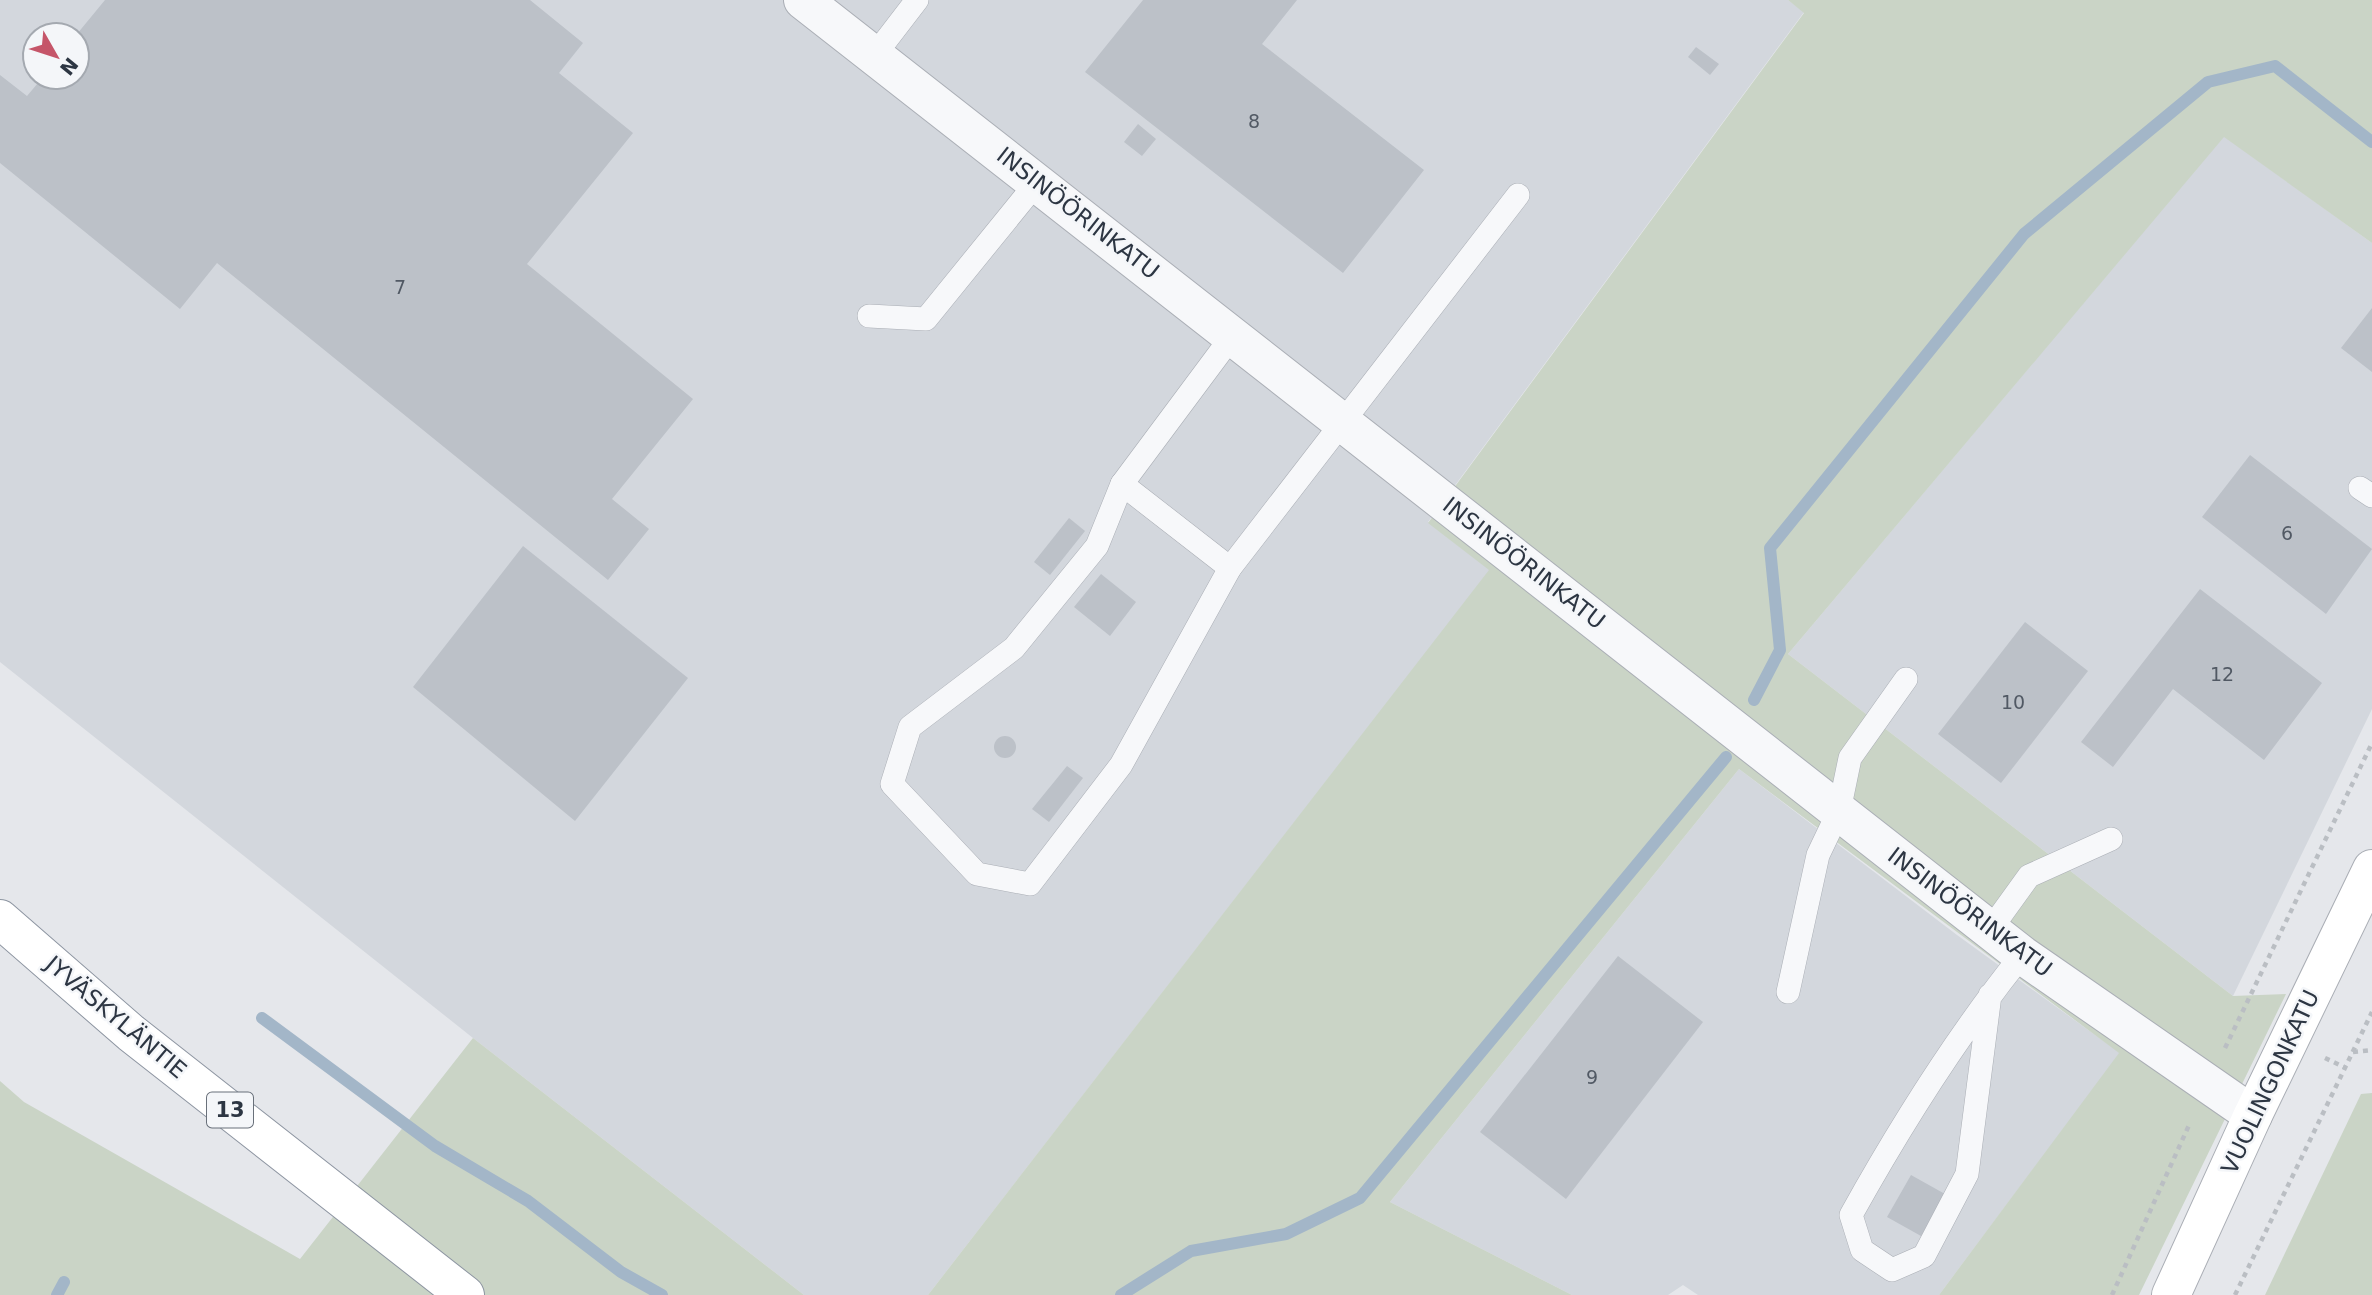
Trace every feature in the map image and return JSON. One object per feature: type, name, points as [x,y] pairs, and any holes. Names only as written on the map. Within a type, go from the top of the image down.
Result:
[{"type":"main road","name":"VUOLINGONKATU","points":[[2171,1295],[2253,1115],[2372,869]]},
{"type":"main road","name":"JYVÄSKYLÄNTIE","points":[[0,919],[131,1033],[465,1295]]},
{"type":"street","name":"INSINÖÖRINKATU","points":[[803,0],[1038,181],[2022,955],[2253,1115]]},
{"type":"lane","points":[[874,56],[917,0]]},
{"type":"lane","points":[[869,316],[926,319],[1038,181]]},
{"type":"lane","points":[[1233,335],[1122,484],[1097,546],[1014,648],[910,727],[892,784],[977,874],[1030,884],[1121,765],[1230,568],[1518,195]]},
{"type":"lane","points":[[1122,484],[1230,568]]},
{"type":"lane","points":[[1788,992],[1818,855],[1839,811],[1850,758],[1906,679]]},
{"type":"lane","points":[[1990,930],[2029,876],[2111,839]]},
{"type":"lane","points":[[1990,995],[1967,1174],[1924,1256],[1892,1270],[1862,1250],[1851,1215],[1888,1149],[1990,995],[2022,955]]},
{"type":"path","points":[[2112,1295],[2209,1082],[2372,743]]},
{"type":"path","points":[[2235,1295],[2372,1012]]},
{"type":"path","points":[[2353,1052],[2372,1050]]},
{"type":"shaded area","points":[[0,0],[1788,0],[1804,12],[1428,522],[1490,570],[928,1295],[804,1295],[473,1038],[0,662]]},
{"type":"shaded area","points":[[2224,136],[2372,243],[2372,709],[2233,996],[1788,654]]},
{"type":"shaded area","points":[[1739,769],[1957,935],[2120,1053],[1939,1295],[1698,1295],[1683,1285],[1668,1295],[1572,1295],[1390,1202]]},
{"type":"green space","points":[[1788,0],[2372,0],[2372,243],[2224,137],[1788,654],[2233,996],[2286,994],[2139,1295],[1939,1295],[2119,1053],[1739,769],[1390,1202],[1572,1295],[928,1295],[1489,570],[1428,523],[1804,13]]},
{"type":"green space","points":[[473,1038],[804,1295],[0,1295],[0,1081],[24,1102],[300,1259]]},
{"type":"green space","points":[[2372,1093],[2372,1295],[2265,1295],[2361,1094]]},
{"type":"building","points":[[105,0],[530,0],[583,43],[559,73],[633,133],[527,264],[693,399],[612,499],[649,529],[608,580],[217,263],[180,309],[0,163],[0,75],[27,96],[31,91],[91,91],[91,21],[88,21]]},
{"type":"building","points":[[1143,0],[1297,0],[1262,44],[1424,170],[1343,273],[1085,72]]},
{"type":"building","points":[[1696,47],[1719,64],[1710,75],[1688,57]]},
{"type":"building","points":[[1138,124],[1156,139],[1142,156],[1124,142]]},
{"type":"building","points":[[2372,308],[2372,372],[2341,348]]},
{"type":"building","points":[[2250,455],[2372,549],[2326,614],[2202,517]]},
{"type":"building","points":[[1069,518],[1085,531],[1050,575],[1034,562]]},
{"type":"building","points":[[523,546],[688,678],[575,821],[413,687]]},
{"type":"building","points":[[1101,574],[1136,602],[1110,636],[1074,607]]},
{"type":"building","points":[[2200,589],[2322,683],[2264,760],[2173,689],[2113,767],[2081,742]]},
{"type":"building","points":[[2025,622],[2088,671],[2001,783],[1938,734]]},
{"type":"building","points":[[1005,736],[1015,743],[1016,747],[1009,757],[1005,758],[995,751],[994,747],[1001,737]]},
{"type":"building","points":[[1067,766],[1083,778],[1049,822],[1032,809]]},
{"type":"building","points":[[1618,956],[1703,1022],[1566,1199],[1480,1132]]},
{"type":"building","points":[[1911,1175],[1945,1194],[1921,1236],[1887,1217]]},
{"type":"waterway","points":[[1754,700],[1780,650],[1770,548],[2024,234],[2208,82],[2275,66],[2372,142]]},
{"type":"waterway","points":[[1121,1295],[1191,1251],[1286,1234],[1360,1198],[1726,757]]},
{"type":"waterway","points":[[262,1018],[435,1146],[528,1201],[621,1272],[662,1295]]},
{"type":"waterway","points":[[57,1295],[64,1282]]}]
